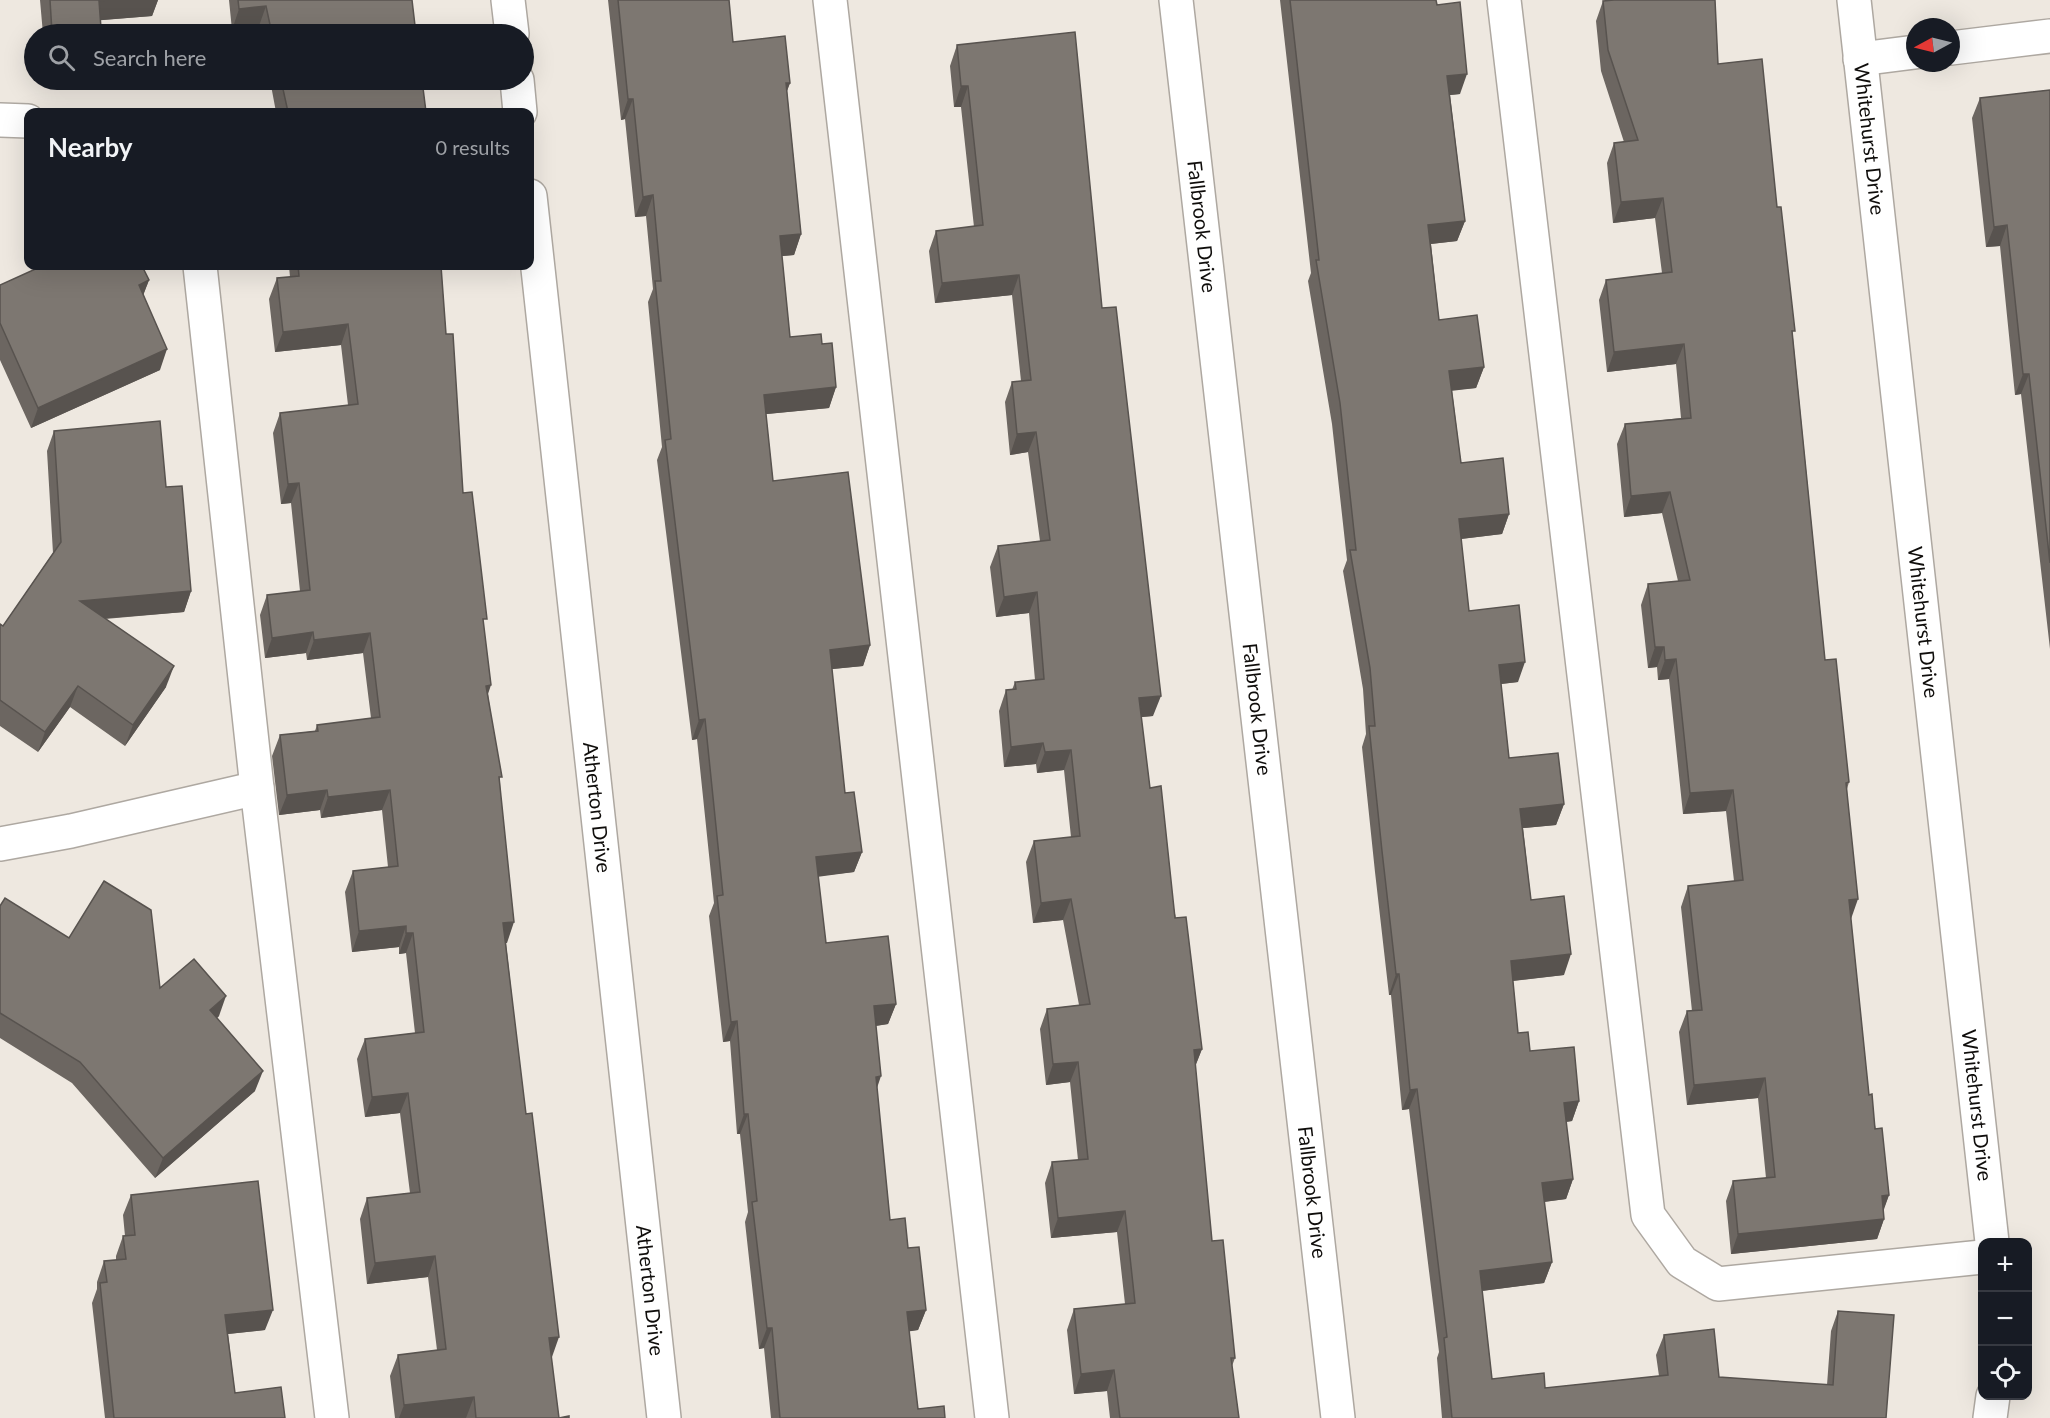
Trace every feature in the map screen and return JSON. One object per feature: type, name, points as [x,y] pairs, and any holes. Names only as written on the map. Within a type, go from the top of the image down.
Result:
[{"type":"street","points":[[508,0],[511,24]]},
{"type":"street","points":[[830,0],[992,1418]]},
{"type":"street","name":"Fallbrook Drive","points":[[1176,0],[1338,1418]]},
{"type":"street","points":[[1504,0],[1648,1215],[1682,1262],[1718,1284],[1978,1258]]},
{"type":"street","name":"Whitehurst Drive","points":[[1854,0],[1992,1238]]},
{"type":"street","points":[[1960,47],[2050,36]]},
{"type":"street","points":[[1860,59],[1906,53]]},
{"type":"street","points":[[518,90],[520,108]]},
{"type":"street","points":[[0,120],[24,121]]},
{"type":"street","name":"Atherton Drive","points":[[534,232],[664,1418]]},
{"type":"street","points":[[200,270],[257,788],[332,1418]]},
{"type":"street","points":[[0,844],[71,831],[257,788]]},
{"type":"street","points":[[1990,1418],[1992,1400]]},
{"type":"building","points":[[50,0],[108,0],[99,1],[101,24],[52,24]]},
{"type":"building","points":[[238,0],[412,0],[415,24],[270,24],[266,6],[239,9]]},
{"type":"building","points":[[618,0],[729,0],[733,42],[785,36],[790,83],[786,83],[801,234],[780,236],[790,337],[821,334],[822,344],[832,343],[836,387],[764,395],[773,481],[848,472],[870,645],[830,650],[845,793],[854,792],[862,852],[816,857],[826,943],[888,936],[896,1004],[874,1006],[881,1076],[876,1077],[890,1220],[905,1218],[908,1248],[919,1247],[926,1310],[907,1312],[918,1409],[944,1406],[945,1418],[780,1418],[772,1328],[767,1328],[752,1202],[757,1201],[748,1114],[744,1114],[737,1021],[731,1022],[717,896],[723,895],[705,719],[699,720],[665,440],[671,439],[655,281],[661,281],[653,195],[643,197],[633,99],[628,99]]},
{"type":"building","points":[[1290,0],[1436,0],[1437,5],[1460,2],[1467,74],[1447,76],[1465,221],[1428,225],[1439,320],[1477,315],[1484,367],[1449,371],[1461,463],[1503,458],[1509,514],[1459,519],[1469,611],[1519,605],[1525,662],[1499,665],[1509,758],[1558,753],[1564,804],[1520,809],[1531,900],[1564,896],[1571,954],[1511,961],[1518,1033],[1528,1032],[1530,1051],[1574,1047],[1579,1101],[1564,1103],[1573,1179],[1542,1183],[1552,1262],[1480,1271],[1492,1379],[1544,1373],[1545,1388],[1668,1375],[1664,1335],[1714,1329],[1719,1377],[1833,1385],[1838,1311],[1894,1315],[1886,1418],[1452,1418],[1444,1338],[1447,1337],[1417,1089],[1410,1090],[1399,974],[1396,974],[1369,726],[1375,726],[1370,668],[1350,550],[1356,550],[1340,403],[1316,260],[1319,260]]},
{"type":"building","points":[[1715,0],[1718,64],[1762,59],[1777,207],[1781,207],[1795,331],[1792,331],[1825,660],[1836,659],[1849,782],[1846,783],[1858,899],[1849,900],[1869,1095],[1872,1094],[1875,1129],[1882,1128],[1889,1195],[1882,1196],[1884,1219],[1738,1234],[1733,1181],[1775,1177],[1765,1078],[1694,1085],[1687,1011],[1702,1010],[1688,886],[1743,880],[1733,790],[1690,793],[1676,659],[1665,660],[1664,647],[1655,647],[1648,584],[1690,580],[1670,492],[1631,496],[1625,424],[1691,418],[1684,344],[1614,352],[1606,280],[1672,272],[1663,198],[1621,202],[1614,143],[1638,140],[1608,50],[1603,1]]},
{"type":"building","points":[[1075,32],[1102,308],[1116,307],[1161,696],[1139,698],[1150,788],[1161,786],[1175,918],[1186,917],[1202,1049],[1194,1050],[1212,1241],[1223,1240],[1235,1358],[1231,1358],[1239,1418],[1120,1418],[1114,1370],[1081,1374],[1074,1309],[1135,1303],[1125,1211],[1058,1218],[1052,1162],[1088,1159],[1078,1062],[1053,1064],[1047,1009],[1090,1004],[1071,899],[1041,903],[1034,841],[1080,836],[1071,750],[1045,752],[1043,743],[1011,747],[1006,690],[1016,689],[1015,682],[1044,679],[1037,592],[1004,597],[998,546],[1050,540],[1036,432],[1017,434],[1012,382],[1031,380],[1019,275],[942,283],[936,231],[983,225],[968,86],[961,86],[957,45]]},
{"type":"building","points":[[283,90],[423,90],[426,108],[287,108]]},
{"type":"building","points":[[2050,90],[2050,563],[2029,374],[2023,374],[2007,225],[1994,227],[1980,98]]},
{"type":"building","points":[[33,270],[144,270],[149,280],[139,285],[167,349],[38,408],[0,323],[0,285]]},
{"type":"building","points":[[298,270],[441,270],[446,334],[453,334],[463,493],[472,492],[487,619],[483,619],[491,685],[486,686],[502,777],[499,777],[514,922],[503,923],[526,1114],[532,1113],[559,1337],[549,1338],[559,1418],[476,1418],[474,1397],[404,1405],[398,1355],[446,1349],[435,1256],[375,1263],[367,1198],[420,1192],[408,1093],[372,1097],[365,1039],[424,1032],[413,933],[406,933],[406,926],[359,931],[353,871],[398,866],[390,790],[328,797],[327,790],[287,795],[280,735],[318,731],[317,725],[380,717],[370,633],[314,640],[313,632],[272,638],[267,595],[310,590],[299,483],[288,484],[280,413],[358,404],[348,324],[283,332],[277,278],[299,276]]},
{"type":"building","points":[[160,421],[166,487],[182,486],[191,591],[80,601],[174,666],[133,725],[78,686],[45,732],[0,700],[0,624],[3,626],[61,542],[54,431]]},
{"type":"building","points":[[104,881],[151,910],[160,988],[194,959],[226,996],[210,1010],[263,1071],[163,1158],[80,1062],[0,1013],[0,906],[5,898],[69,938]]},
{"type":"building","points":[[258,1181],[273,1310],[225,1315],[235,1393],[281,1387],[285,1418],[114,1418],[100,1283],[107,1282],[104,1261],[126,1259],[123,1236],[135,1235],[131,1195]]}]
